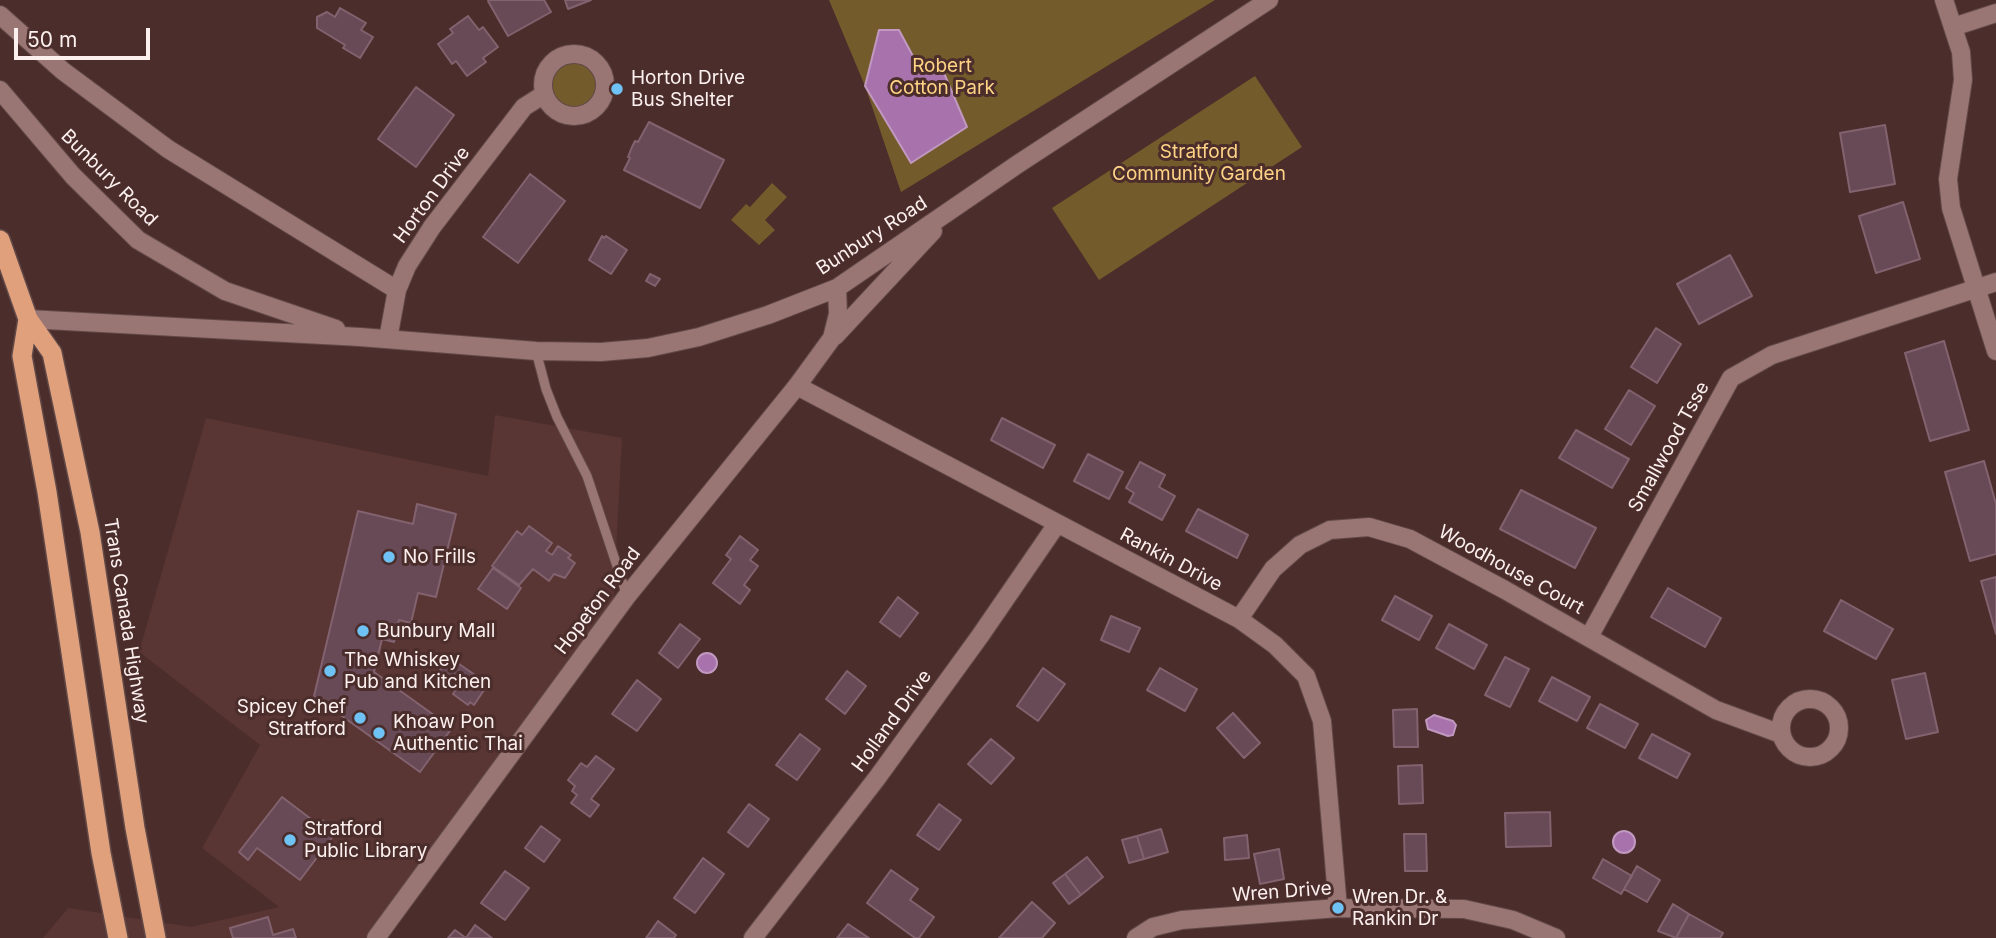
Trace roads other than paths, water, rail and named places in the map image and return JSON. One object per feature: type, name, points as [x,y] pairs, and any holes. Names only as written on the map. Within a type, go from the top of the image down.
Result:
[{"type":"highway","name":"Trans Canada Highway","points":[[0,240],[28,319],[52,353],[87,519],[135,828],[156,938]]},
{"type":"highway","name":"Trans Canada Highway","points":[[28,319],[22,356],[47,492],[101,853],[118,938]]},
{"type":"street","name":"Bunbury Road","points":[[28,319],[360,337],[536,351],[601,352],[648,348],[730,328],[837,288],[1269,0]]},
{"type":"street","points":[[1944,0],[1961,52],[1964,80],[1948,179],[1951,208],[1996,351]]},
{"type":"street","points":[[1953,27],[1996,13]]},
{"type":"street","points":[[0,15],[64,71],[168,149],[397,290]]},
{"type":"street","name":"Bunbury Road","points":[[0,90],[73,176],[138,240],[225,291],[360,337]]},
{"type":"street","name":"Horton Drive","points":[[388,339],[397,290],[407,266],[432,227],[524,107],[543,95]]},
{"type":"street","points":[[832,338],[963,202]]},
{"type":"street","name":"Smallwood Tsse","points":[[1589,637],[1731,378],[1772,355],[1996,282]]},
{"type":"street","name":"Hopeton Road","points":[[376,938],[627,596],[797,386],[832,338],[838,314],[837,288]]},
{"type":"street","name":"Rankin Drive","points":[[797,386],[1239,619],[1275,645],[1306,676],[1322,722],[1338,908]]},
{"type":"street","name":"Holland Drive","points":[[753,938],[877,778],[1057,524]]},
{"type":"street","name":"Woodhouse Court","points":[[1239,619],[1273,569],[1300,545],[1330,530],[1369,527],[1410,539],[1716,710],[1781,734]]},
{"type":"street","name":"Wren Drive","points":[[1136,938],[1153,928],[1182,920],[1338,908],[1464,909],[1513,920],[1556,938]]},
{"type":"lane","points":[[536,351],[557,417],[587,476],[627,596]]},
{"type":"place","name":"Horton Drive Bus Shelter","points":[[617,89]]},
{"type":"place","name":"No Frills","points":[[389,557]]},
{"type":"place","name":"Bunbury Mall","points":[[363,631]]},
{"type":"place","name":"The Whiskey Pub and Kitchen","points":[[330,671]]},
{"type":"place","name":"Spicey Chef Stratford","points":[[360,718]]},
{"type":"place","name":"Khoaw Pon Authentic Thai","points":[[379,733]]},
{"type":"place","name":"Stratford Public Library","points":[[290,840]]},
{"type":"place","name":"Wren Dr. & Rankin Dr","points":[[1338,908]]},
{"type":"park label","name":"Robert Cotton Park","points":[[942,77]]},
{"type":"park label","name":"Stratford Community Garden","points":[[1199,163]]}]
